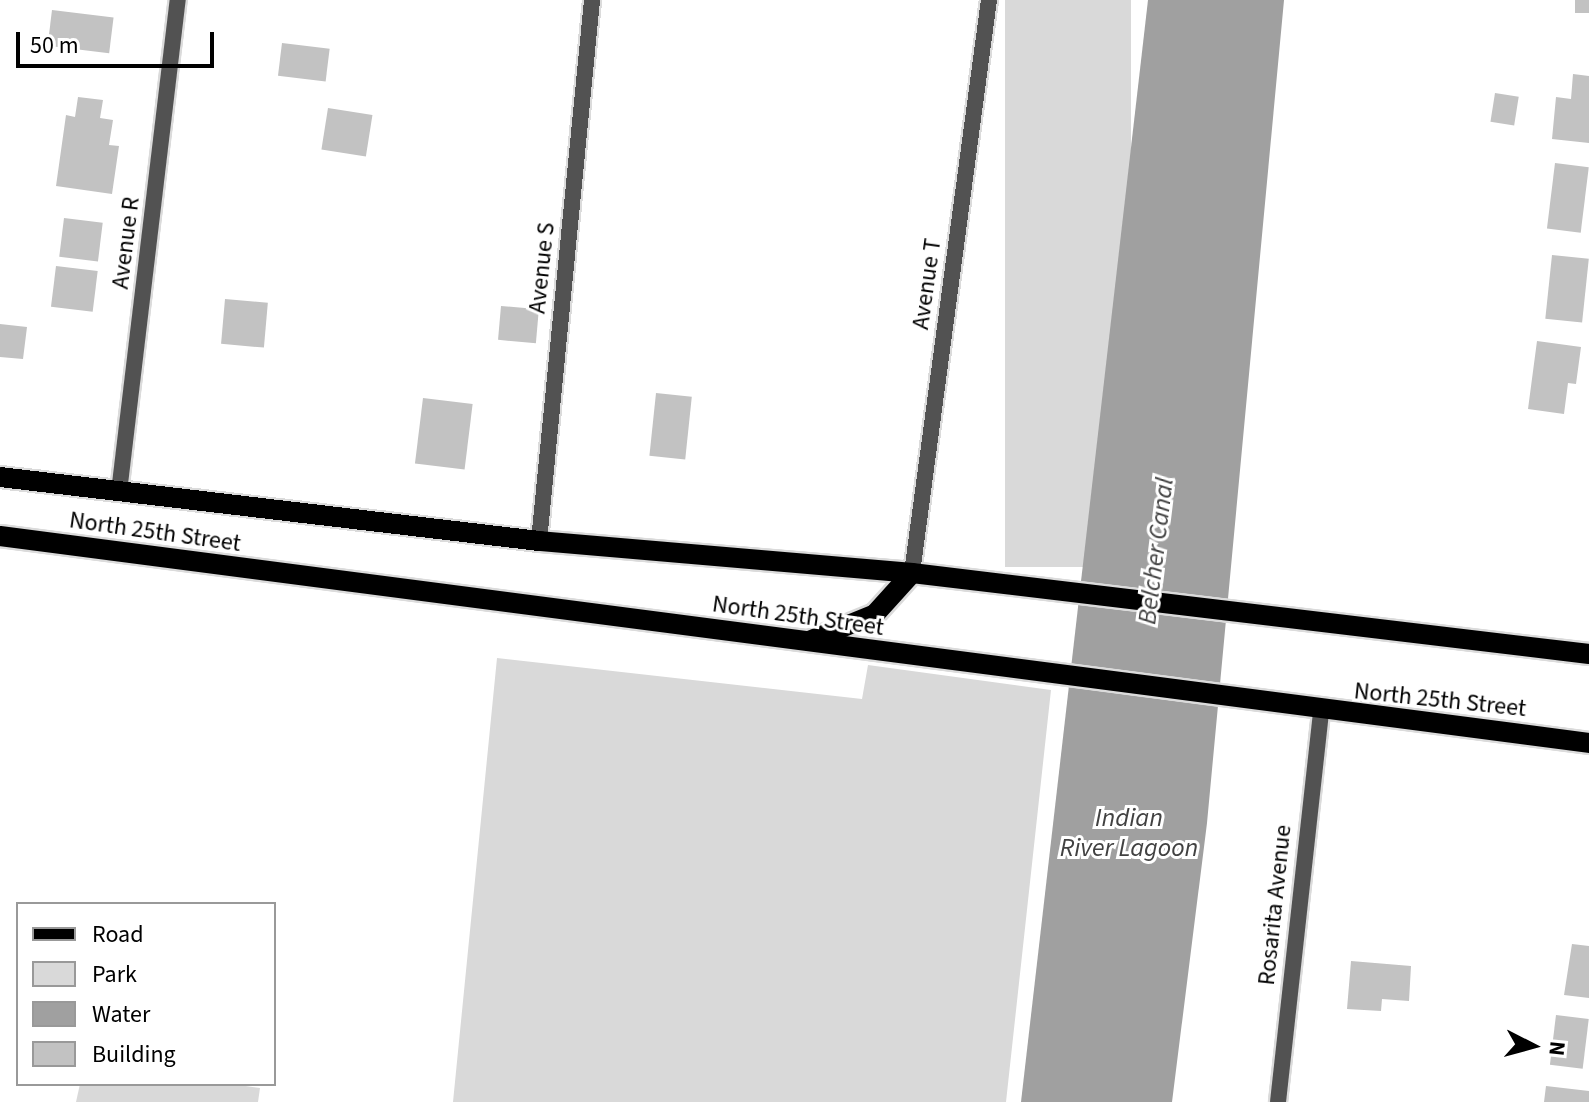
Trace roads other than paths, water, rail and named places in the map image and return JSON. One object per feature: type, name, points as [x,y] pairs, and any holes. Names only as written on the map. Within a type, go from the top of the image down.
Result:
[{"type":"main road","name":"North 25th Street","points":[[0,477],[539,541],[912,573],[1589,654]]},
{"type":"main road","name":"North 25th Street","points":[[0,536],[1321,713],[1589,743]]},
{"type":"main road","points":[[806,643],[875,614],[912,573]]},
{"type":"street","name":"Avenue R","points":[[119,492],[178,0]]},
{"type":"street","name":"Avenue S","points":[[539,541],[592,0]]},
{"type":"street","name":"Avenue T","points":[[912,573],[989,0]]},
{"type":"street","name":"Rosarita Avenue","points":[[1278,1102],[1321,713]]},
{"type":"water","name":"Indian River Lagoon","points":[[1148,0],[1284,0],[1207,823],[1172,1102],[1021,1102]]},
{"type":"water label","name":"Belcher Canal","points":[[1156,551]]}]
